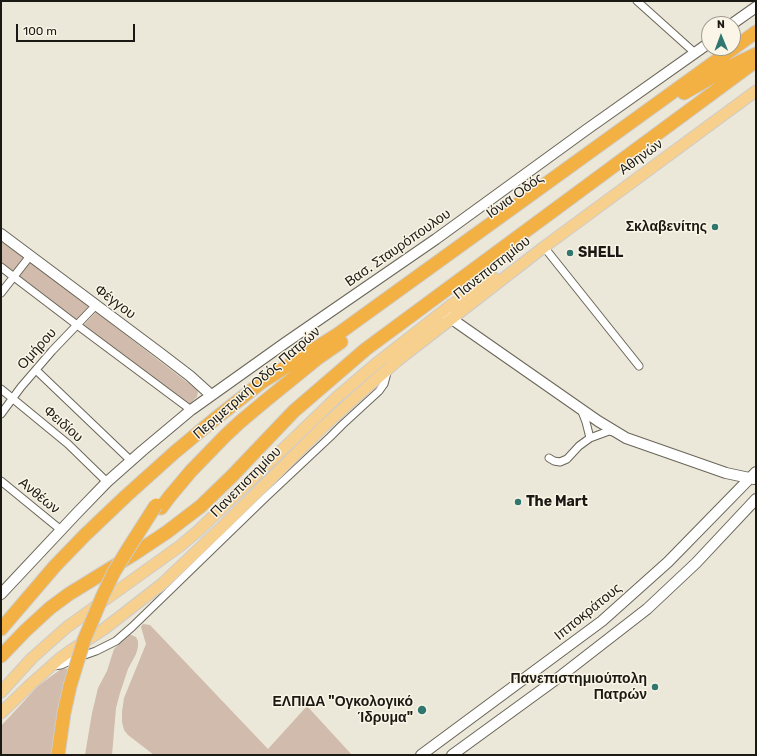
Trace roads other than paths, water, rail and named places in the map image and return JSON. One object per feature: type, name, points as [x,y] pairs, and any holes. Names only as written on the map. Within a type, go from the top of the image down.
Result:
[{"type":"highway","name":"Ιόνια Οδός","points":[[338,334],[756,32]]},
{"type":"highway","name":"Ιόνια Οδός","points":[[299,374],[318,358],[682,94],[733,65],[756,54]]},
{"type":"highway","points":[[1,656],[24,631],[54,605],[89,581],[153,542],[201,506],[294,411],[366,349],[756,61]]},
{"type":"highway","name":"Περιμετρική Οδός Πατρών","points":[[65,755],[74,687],[84,640],[103,595],[124,555],[158,507],[170,486],[220,432],[276,385],[309,360],[338,334]]},
{"type":"highway","points":[[1,629],[67,553],[126,496],[175,452],[262,382],[338,334]]},
{"type":"highway","name":"Περιμετρική Οδός Πατρών","points":[[158,507],[225,436],[299,374]]},
{"type":"highway","name":"Περιμετρική Οδός Πατρών","points":[[58,755],[64,713],[74,687]]},
{"type":"main road","name":"Αθηνών","points":[[544,247],[756,91]]},
{"type":"main road","name":"Πανεπιστημίου","points":[[1,692],[32,658],[67,627],[163,559],[198,531],[337,397],[378,362],[441,312],[544,247]]},
{"type":"main road","name":"Πανεπιστημίου","points":[[3,706],[70,651],[104,629],[162,584],[319,431],[388,368],[544,247]]},
{"type":"street","points":[[637,1],[695,53]]},
{"type":"street","points":[[741,18],[756,7]]},
{"type":"street","name":"Βασ. Σταυρόπουλου","points":[[1,594],[107,482],[211,394],[436,238],[701,49]]},
{"type":"street","name":"Φέγγου","points":[[1,234],[190,376],[211,394]]},
{"type":"street","points":[[544,247],[639,366]]},
{"type":"street","points":[[1,293],[30,256]]},
{"type":"street","points":[[1,267],[191,410]]},
{"type":"street","name":"Ομήρου","points":[[1,414],[21,387],[96,305]]},
{"type":"street","points":[[441,312],[616,433]]},
{"type":"street","points":[[51,666],[61,665],[116,641],[342,425],[379,392],[384,384],[388,368]]},
{"type":"street","points":[[36,370],[127,457]]},
{"type":"street","name":"Φειδίου","points":[[1,388],[68,444],[107,482]]},
{"type":"street","points":[[581,409],[590,438]]},
{"type":"street","points":[[549,458],[560,462],[568,459],[579,446],[590,438],[609,431],[726,473],[754,477]]},
{"type":"street","name":"Ιπποκράτους","points":[[421,755],[602,621],[668,562],[754,477]]},
{"type":"street","name":"Ανθέων","points":[[1,481],[61,530]]},
{"type":"street","points":[[452,755],[562,675],[647,609],[696,563],[756,499]]},
{"type":"place","name":"Σκλαβενίτης","points":[[715,227]]},
{"type":"place","name":"SHELL","points":[[570,253]]},
{"type":"place","name":"The Mart","points":[[518,502]]},
{"type":"place","name":"Πανεπιστημιούπολη Πατρών","points":[[655,687]]},
{"type":"place","name":"ΕΛΠΙΔΑ \"Ογκολογικό Ίδρυμα\"","points":[[422,710]]}]
